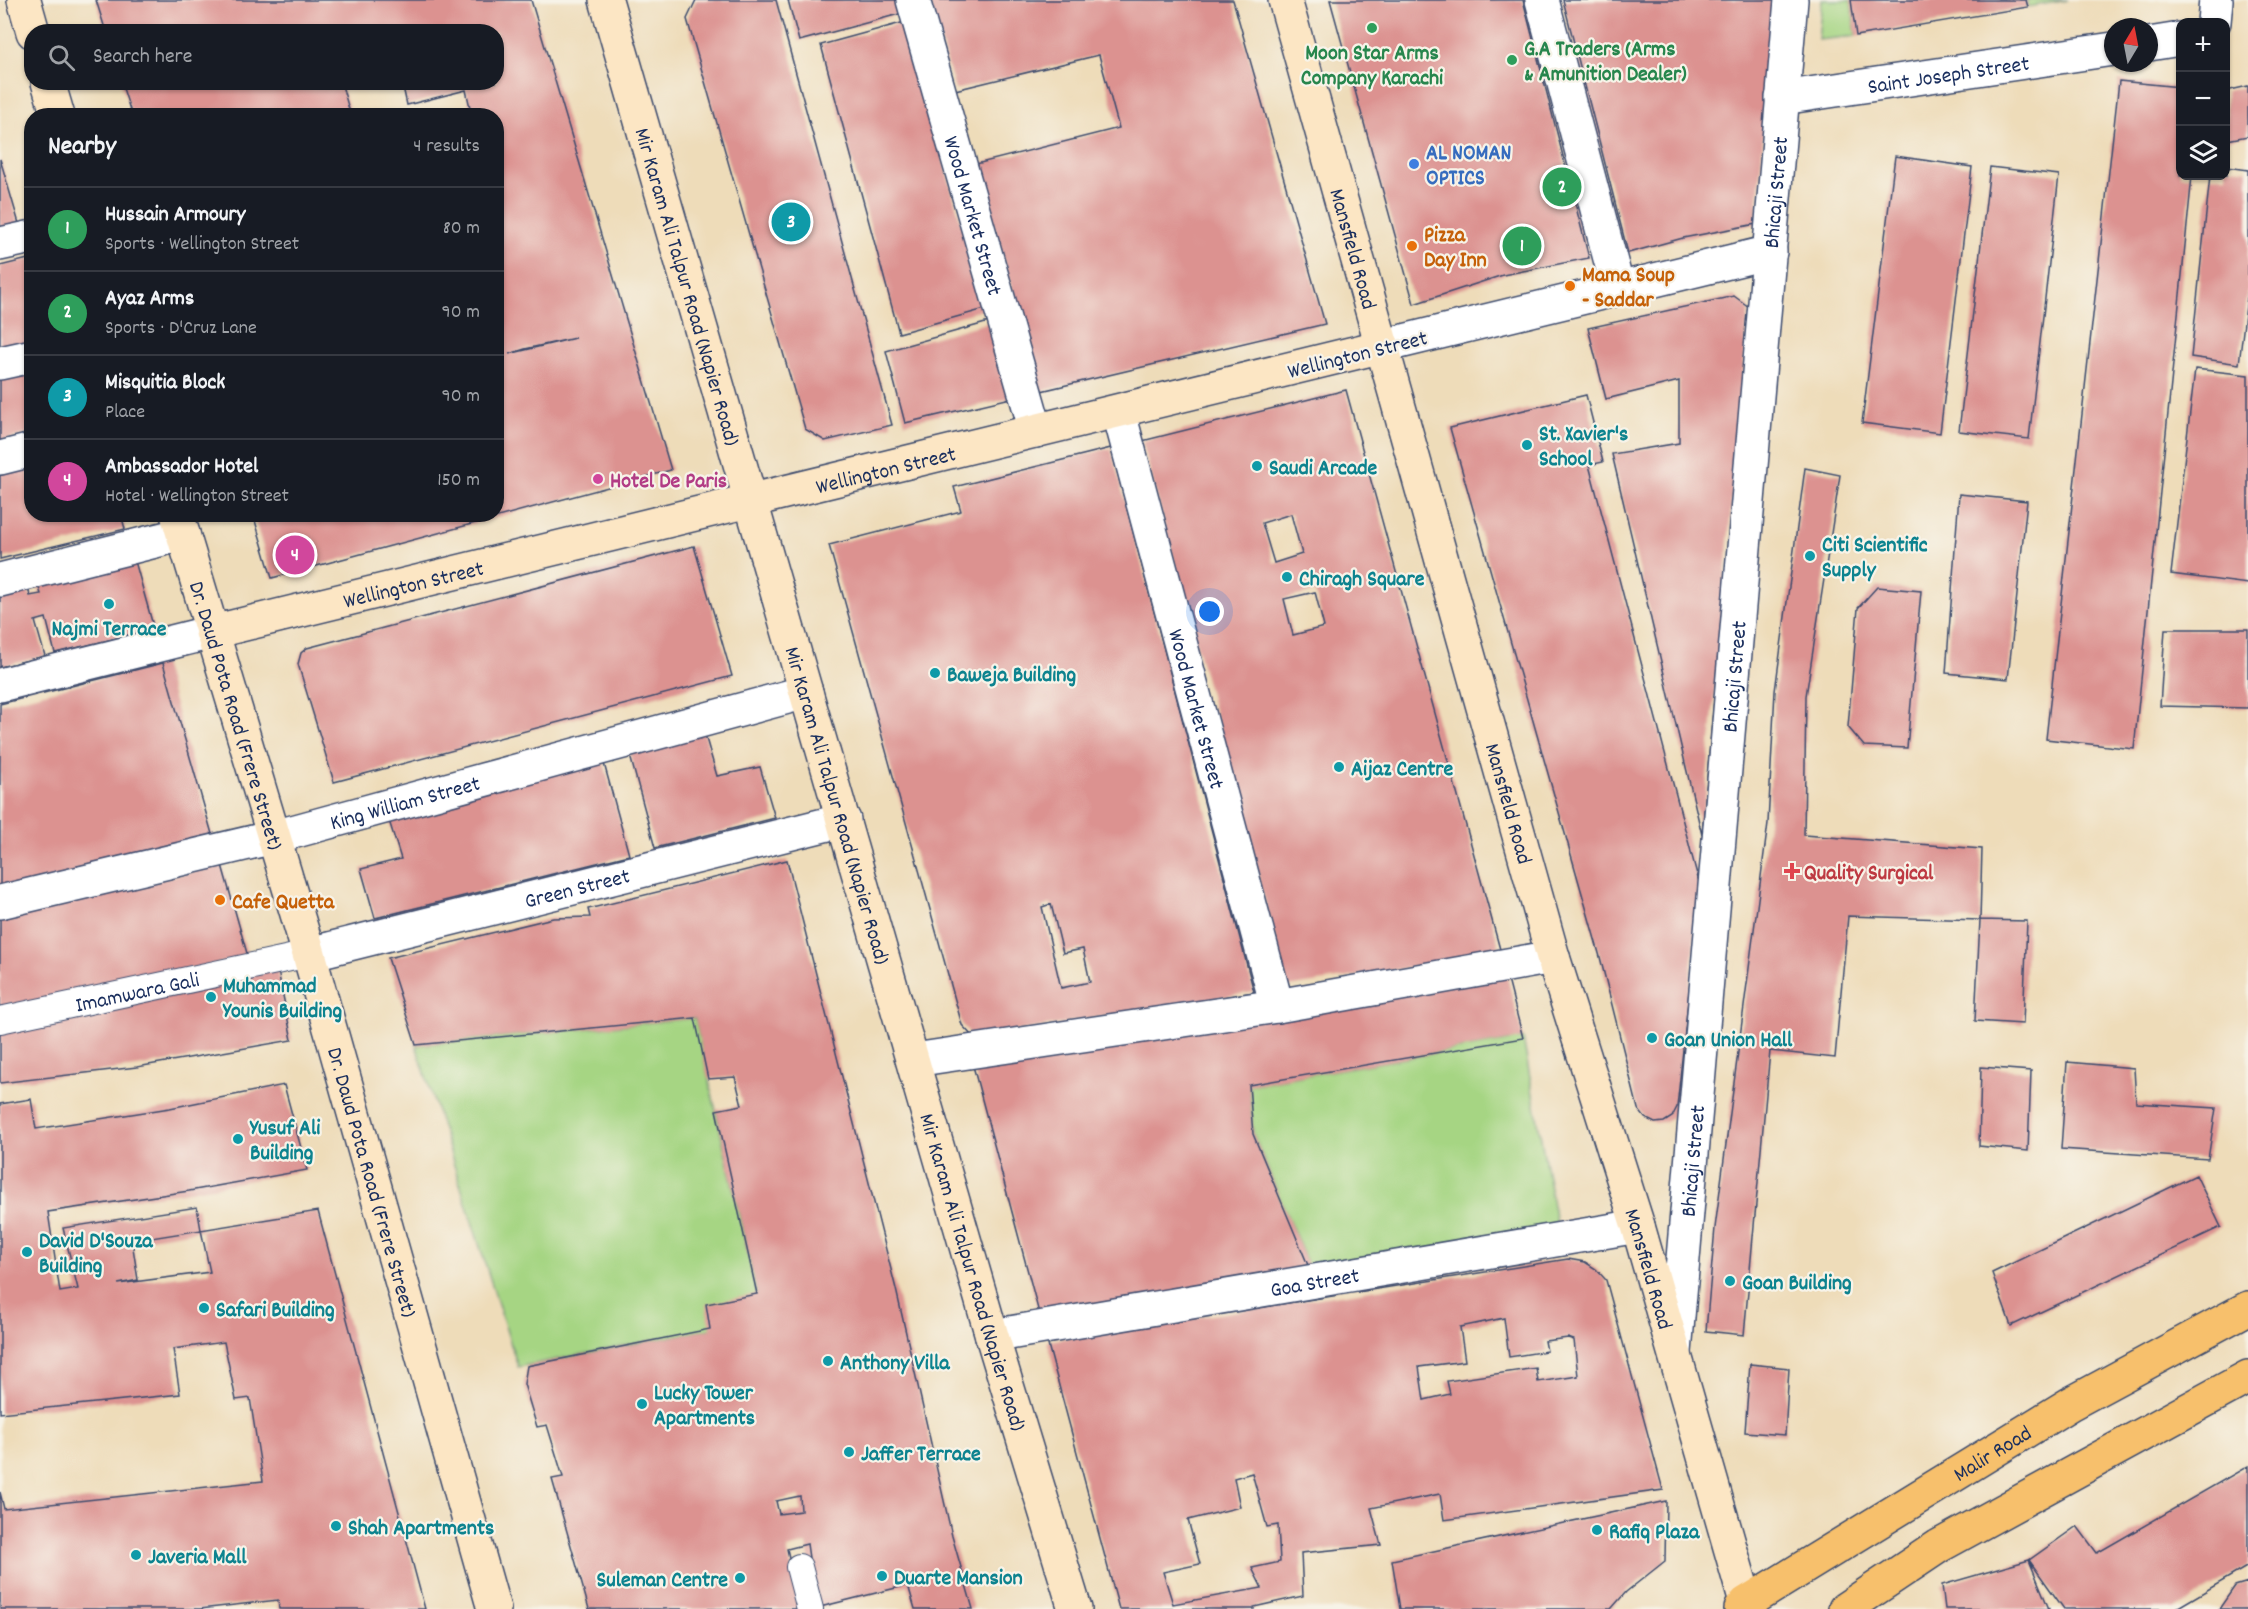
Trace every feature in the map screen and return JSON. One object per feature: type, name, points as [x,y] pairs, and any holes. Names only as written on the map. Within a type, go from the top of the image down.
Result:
[{"type":"main road","name":"Malir Road","points":[[1747,1607],[2070,1404],[2248,1308]]},
{"type":"main road","points":[[1845,1609],[1939,1546],[2248,1377]]},
{"type":"street","points":[[24,0],[31,24]]},
{"type":"street","name":"Mir Karam Ali Talpur Road (Napier Road)","points":[[606,0],[992,1336],[1075,1609]]},
{"type":"street","name":"Wood Market Street","points":[[913,0],[1036,431]]},
{"type":"street","name":"Mansfield Road","points":[[1285,0],[1553,957],[1638,1226],[1747,1607]]},
{"type":"street","points":[[1542,0],[1618,289]]},
{"type":"street","name":"Bhicaji Street","points":[[1675,1352],[1791,0]]},
{"type":"street","points":[[2214,18],[2216,0]]},
{"type":"street","points":[[2158,43],[2176,40]]},
{"type":"street","name":"Saint Joseph Street","points":[[1782,98],[2104,50]]},
{"type":"street","points":[[50,90],[56,108]]},
{"type":"street","points":[[0,244],[24,239]]},
{"type":"street","name":"Wellington Street","points":[[0,685],[1770,252]]},
{"type":"street","points":[[0,363],[24,358]]},
{"type":"street","name":"Wood Market Street","points":[[1119,413],[1277,1006]]},
{"type":"street","points":[[0,458],[24,452]]},
{"type":"street","points":[[0,580],[180,524]]},
{"type":"street","name":"Dr. Daud Pota Road (Frere Street)","points":[[180,524],[309,954],[494,1609]]},
{"type":"street","name":"King William Street","points":[[0,902],[274,837],[806,692]]},
{"type":"street","name":"Green Street","points":[[309,954],[844,820]]},
{"type":"street","points":[[914,1060],[1277,1006],[1553,957]]},
{"type":"street","name":"Goa Street","points":[[992,1336],[1638,1226]]},
{"type":"lane","name":"Imamwara Gali","points":[[0,1020],[309,954]]},
{"type":"lane","points":[[799,1567],[810,1609]]},
{"type":"green space","points":[[1822,0],[1851,0],[1856,36],[1818,40]]},
{"type":"green space","points":[[2026,0],[2068,0],[2028,7]]},
{"type":"green space","points":[[695,1018],[757,1294],[710,1329],[518,1367],[416,1045]]},
{"type":"green space","points":[[1523,1038],[1557,1228],[1310,1270],[1253,1134],[1249,1085]]},
{"type":"building","points":[[96,0],[531,0],[671,470],[504,515],[504,108],[470,108],[466,90],[504,90],[504,24],[104,24]],"holes":[[[575,338],[509,354],[525,349]]]},
{"type":"building","points":[[696,0],[776,0],[892,425],[825,441],[805,429],[687,19]]},
{"type":"building","points":[[788,0],[899,0],[903,13],[799,41]]},
{"type":"building","points":[[929,0],[1233,0],[1325,324],[1041,391],[976,164],[1119,128],[1099,55],[955,90]]},
{"type":"building","points":[[1330,0],[1523,0],[1589,258],[1503,275],[1414,304]]},
{"type":"building","points":[[1563,0],[1775,0],[1756,224],[1683,238],[1628,253]]},
{"type":"building","points":[[1851,0],[2026,0],[2028,7],[1856,36]]},
{"type":"building","points":[[905,22],[985,309],[899,333],[821,45]]},
{"type":"building","points":[[2119,81],[2176,87],[2176,180],[2192,180],[2134,749],[2046,739]]},
{"type":"building","points":[[2248,86],[2248,136],[2230,139],[2230,126],[2230,90]]},
{"type":"building","points":[[124,90],[343,90],[349,108],[129,108]]},
{"type":"building","points":[[404,90],[466,90],[407,105]]},
{"type":"building","points":[[1895,156],[1972,167],[1940,433],[1862,423]]},
{"type":"building","points":[[0,159],[20,227],[0,231]]},
{"type":"building","points":[[1990,167],[2059,175],[2029,439],[1959,431]]},
{"type":"building","points":[[2230,168],[2248,170],[2248,289],[2239,364],[2191,357],[2210,180],[2230,180]]},
{"type":"building","points":[[24,260],[24,347],[0,352],[0,266]]},
{"type":"building","points":[[1734,296],[1749,307],[1702,835],[1612,454],[1679,443],[1679,381],[1606,399],[1588,328]]},
{"type":"building","points":[[989,322],[1011,398],[905,423],[886,351]]},
{"type":"building","points":[[24,368],[24,435],[0,441],[0,374]]},
{"type":"building","points":[[2195,369],[2248,375],[2248,584],[2171,574]]},
{"type":"building","points":[[1346,390],[1501,953],[1288,987],[1142,441]],"holes":[[[1291,514],[1302,554],[1274,563],[1262,523]],[[1315,592],[1324,627],[1293,635],[1284,599]]]},
{"type":"building","points":[[1586,395],[1603,462],[1589,465],[1700,886],[1677,1107],[1672,1117],[1664,1122],[1655,1123],[1645,1118],[1638,1109],[1600,957],[1450,428]]},
{"type":"building","points":[[1111,448],[1254,992],[974,1038],[962,1025],[829,545],[961,511],[954,487]],"holes":[[[1051,904],[1063,953],[1083,949],[1090,982],[1061,988],[1042,907]]]},
{"type":"building","points":[[24,463],[24,522],[123,522],[125,529],[0,559],[0,469]]},
{"type":"building","points":[[1805,468],[1840,475],[1806,696],[1804,835],[1982,849],[1980,920],[1848,916],[1835,1058],[1770,1051],[1744,1335],[1706,1331],[1715,1228],[1768,823],[1775,691]]},
{"type":"building","points":[[1959,494],[2027,501],[2008,679],[1946,673]]},
{"type":"building","points":[[255,522],[479,522],[272,578]]},
{"type":"building","points":[[694,546],[732,676],[334,782],[298,664],[301,653],[307,648]]},
{"type":"building","points":[[135,561],[154,629],[55,653],[46,618],[35,621],[45,656],[0,667],[0,595],[28,588],[30,596],[41,594],[38,585]]},
{"type":"building","points":[[1877,587],[1921,591],[1907,748],[1864,746],[1848,727],[1858,608]]},
{"type":"building","points":[[2165,629],[2248,629],[2248,708],[2160,706]]},
{"type":"building","points":[[163,663],[214,841],[0,891],[0,704]]},
{"type":"building","points":[[703,728],[717,776],[760,767],[775,818],[655,848],[628,748]]},
{"type":"building","points":[[602,756],[629,855],[375,918],[361,869],[401,859],[387,814]]},
{"type":"building","points":[[787,860],[896,1289],[952,1536],[973,1609],[915,1609],[908,1585],[812,1609],[807,1544],[787,1549],[801,1609],[589,1609],[552,1479],[563,1477],[547,1425],[537,1427],[524,1384],[527,1366],[710,1329],[706,1304],[757,1294],[716,1110],[742,1105],[735,1077],[708,1079],[695,1018],[416,1045],[388,958],[553,918],[590,917],[588,909]],"holes":[[[800,1496],[801,1511],[779,1514],[776,1501]]]},
{"type":"building","points":[[222,865],[248,957],[0,1011],[0,916]]},
{"type":"building","points":[[1980,920],[2027,921],[2023,1024],[1975,1021]]},
{"type":"building","name":"Muhammad Younis Building","points":[[277,966],[292,1040],[137,1067],[0,1083],[0,1028]]},
{"type":"building","points":[[1507,976],[1523,1038],[1249,1085],[1253,1134],[1310,1270],[1040,1317],[972,1062]]},
{"type":"building","points":[[2067,1062],[2134,1068],[2136,1103],[2216,1108],[2208,1159],[2061,1149]]},
{"type":"building","points":[[1981,1067],[2031,1071],[2028,1151],[1979,1146]]},
{"type":"building","points":[[284,1085],[307,1170],[189,1191],[48,1212],[60,1292],[78,1289],[63,1228],[197,1207],[201,1230],[318,1211],[425,1609],[279,1609],[278,1600],[200,1609],[0,1609],[0,1492],[4,1509],[263,1481],[250,1398],[236,1400],[224,1342],[173,1349],[180,1394],[0,1413],[0,1104],[31,1099],[36,1129],[170,1108]],"holes":[[[201,1230],[210,1272],[118,1284],[138,1280],[132,1241]]]},
{"type":"building","points":[[2196,1175],[2221,1227],[2011,1326],[1992,1273]]},
{"type":"building","points":[[1568,1259],[1585,1262],[1596,1269],[1606,1280],[1663,1490],[1444,1520],[1440,1494],[1371,1508],[1381,1545],[1301,1553],[1303,1596],[1254,1607],[1254,1609],[1119,1609],[1047,1341]],"holes":[[[1504,1318],[1509,1357],[1547,1351],[1545,1341],[1568,1338],[1574,1340],[1578,1376],[1538,1382],[1536,1368],[1447,1381],[1450,1394],[1424,1400],[1419,1367],[1465,1361],[1460,1327]],[[1252,1473],[1267,1527],[1278,1525],[1280,1562],[1252,1568],[1262,1588],[1173,1604],[1163,1572],[1200,1564],[1188,1520],[1240,1507],[1234,1478]]]},
{"type":"building","points":[[1750,1364],[1789,1368],[1785,1435],[1745,1432]]},
{"type":"building","points":[[2248,1466],[2248,1566],[2175,1609],[2064,1609],[2029,1560],[2077,1526],[2097,1553]]},
{"type":"building","name":"Rafiq Plaza","points":[[1666,1501],[1665,1561],[1626,1592],[1611,1609],[1400,1609],[1392,1560]]},
{"type":"building","points":[[2029,1560],[2049,1609],[1945,1609],[1942,1585]]},
{"type":"building","points":[[2248,1582],[2248,1609],[2219,1609],[2235,1586]]},
{"type":"place","name":"Moon Star Arms Company Karachi","points":[[1372,28]]},
{"type":"place","name":"G.A Traders (Arms & Amunition Dealer)","points":[[1512,60]]},
{"type":"place","name":"AL NOMAN OPTICS","points":[[1414,164]]},
{"type":"place","name":"Ayaz Arms","points":[[1562,187]]},
{"type":"place","name":"Misquitia Block","points":[[791,222]]},
{"type":"place","name":"Pizza Day Inn","points":[[1412,246]]},
{"type":"place","name":"Hussain Armoury","points":[[1522,246]]},
{"type":"place","name":"Mama Soup - Saddar","points":[[1570,286]]},
{"type":"place","name":"St. Xavier's School","points":[[1527,445]]},
{"type":"place","name":"Saudi Arcade","points":[[1257,466]]},
{"type":"place","name":"Hotel De Paris","points":[[598,479]]},
{"type":"place","name":"Ambassador Hotel","points":[[295,555]]},
{"type":"place","name":"Citi Scientific Supply","points":[[1810,556]]},
{"type":"place","name":"Chiragh Square","points":[[1287,577]]},
{"type":"place","name":"Najmi Terrace","points":[[109,604]]},
{"type":"place","name":"Baweja Building","points":[[935,673]]},
{"type":"place","name":"Aijaz Centre","points":[[1339,767]]},
{"type":"place","name":"Quality Surgical","points":[[1792,871]]},
{"type":"place","name":"Cafe Quetta","points":[[220,900]]},
{"type":"place","name":"Muhammad Younis Building","points":[[211,997]]},
{"type":"place","name":"Goan Union Hall","points":[[1652,1038]]},
{"type":"place","name":"Yusuf Ali Building","points":[[238,1139]]},
{"type":"place","name":"David D'Souza Building","points":[[27,1252]]},
{"type":"place","name":"Goan Building","points":[[1730,1281]]},
{"type":"place","name":"Safari Building","points":[[204,1308]]},
{"type":"place","name":"Anthony Villa","points":[[828,1361]]},
{"type":"place","name":"Lucky Tower Apartments","points":[[642,1404]]},
{"type":"place","name":"Jaffer Terrace","points":[[849,1452]]},
{"type":"place","name":"Shah Apartments","points":[[336,1526]]},
{"type":"place","name":"Rafiq Plaza","points":[[1597,1530]]},
{"type":"place","name":"Javeria Mall","points":[[136,1555]]},
{"type":"place","name":"Duarte Mansion","points":[[882,1576]]},
{"type":"place","name":"Suleman Centre","points":[[740,1578]]}]
